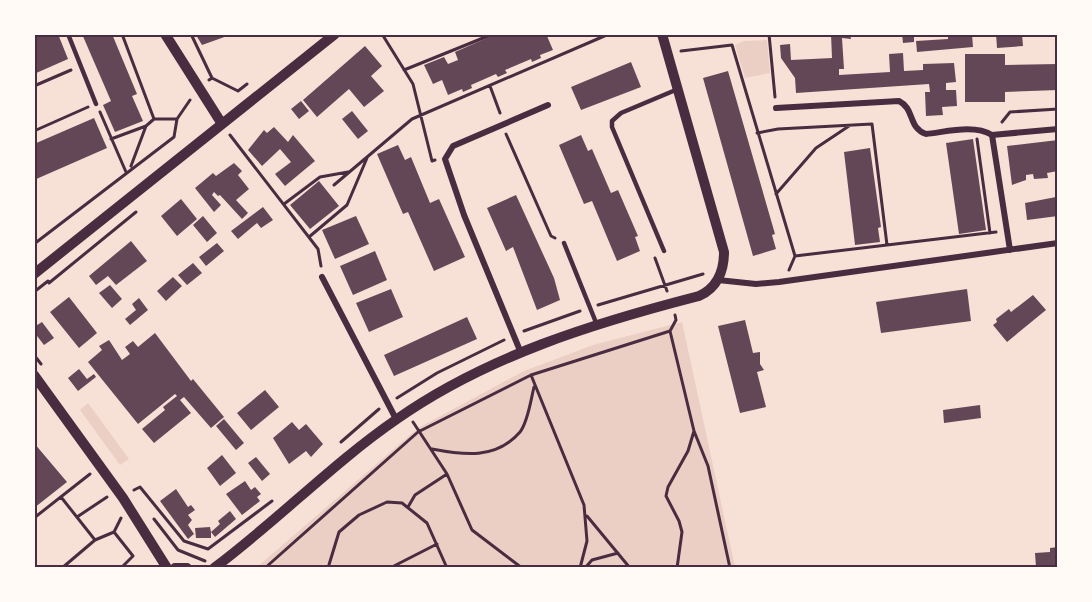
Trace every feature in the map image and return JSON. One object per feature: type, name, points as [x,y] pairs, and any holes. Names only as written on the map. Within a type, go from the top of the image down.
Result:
[{"type":"street","points":[[165,34],[197,89],[222,124]]},
{"type":"street","points":[[34,274],[335,34]]},
{"type":"street","points":[[214,567],[396,419],[448,388],[521,352],[597,325],[704,294],[718,280],[724,252],[662,34]]},
{"type":"street","points":[[776,108],[899,101],[909,109],[915,128],[926,134],[976,130],[992,135],[1058,129]]},
{"type":"street","points":[[521,352],[464,214],[445,159],[453,146],[548,105]]},
{"type":"street","points":[[992,135],[1010,249]]},
{"type":"street","points":[[718,280],[756,284],[779,282],[1058,243]]},
{"type":"street","points":[[322,277],[396,419]]},
{"type":"street","points":[[34,375],[100,466],[167,567]]},
{"type":"street","points":[[175,567],[187,567]]},
{"type":"lane","points":[[68,34],[96,104]]},
{"type":"lane","points":[[664,251],[612,127],[612,121],[621,113],[678,89]]},
{"type":"lane","points":[[564,243],[597,325]]},
{"type":"path","points":[[122,34],[154,119]]},
{"type":"path","points":[[191,34],[212,78],[238,91],[254,80]]},
{"type":"path","points":[[382,34],[413,84],[432,160],[445,159]]},
{"type":"path","points":[[404,70],[493,34]]},
{"type":"path","points":[[769,34],[778,129]]},
{"type":"path","points":[[334,185],[412,119],[608,35]]},
{"type":"path","points":[[667,53],[732,45],[795,256],[789,270],[778,273],[779,282]]},
{"type":"path","points":[[34,86],[81,65]]},
{"type":"path","points":[[34,244],[174,137],[177,119],[197,89],[212,78]]},
{"type":"path","points":[[490,86],[502,125],[550,236],[564,243]]},
{"type":"path","points":[[34,131],[96,104],[126,172]]},
{"type":"path","points":[[992,135],[1010,112],[1058,109]]},
{"type":"path","points":[[111,139],[146,126],[154,119],[177,119]]},
{"type":"path","points":[[757,133],[778,129],[872,123],[887,244]]},
{"type":"path","points":[[222,124],[318,249],[322,277]]},
{"type":"path","points":[[775,195],[816,148],[850,125]]},
{"type":"path","points":[[131,168],[146,126]]},
{"type":"path","points":[[976,130],[990,233]]},
{"type":"path","points":[[309,237],[347,205],[368,156]]},
{"type":"path","points":[[284,205],[320,177],[350,171]]},
{"type":"path","points":[[795,256],[1006,231]]},
{"type":"path","points":[[664,251],[654,254],[676,320],[670,331],[694,431],[708,466],[730,567]]},
{"type":"path","points":[[265,567],[418,432],[531,375],[670,331]]},
{"type":"path","points":[[531,375],[577,482],[586,514],[587,541],[580,567]]},
{"type":"path","points":[[430,449],[468,456],[498,450],[521,431],[535,385]]},
{"type":"path","points":[[399,397],[406,413],[447,474],[472,530],[522,567]]},
{"type":"path","points":[[677,567],[682,532],[666,496],[668,487],[688,451],[694,431]]},
{"type":"path","points":[[34,518],[100,466]]},
{"type":"path","points":[[408,507],[415,495],[447,474]]},
{"type":"path","points":[[61,497],[95,540]]},
{"type":"path","points":[[328,567],[339,532],[359,515],[387,502],[408,507],[427,523],[447,567]]},
{"type":"path","points":[[586,514],[630,567]]},
{"type":"path","points":[[62,567],[95,540],[114,532],[133,556],[121,567]]},
{"type":"path","points":[[390,567],[436,544]]},
{"type":"path","points":[[585,567],[592,560],[619,553]]},
{"type":"shaded area","points":[[767,40],[770,73],[745,78],[735,45],[744,41]]},
{"type":"shaded area","points":[[682,322],[735,567],[256,568],[418,428],[524,371],[593,345]]},
{"type":"shaded area","points":[[88,403],[129,459],[120,465],[80,410]]},
{"type":"building","points":[[41,34],[58,34],[68,59],[34,74],[34,37]]},
{"type":"building","points":[[82,34],[112,34],[137,94],[132,96],[143,121],[115,132],[103,105],[111,101]]},
{"type":"building","points":[[496,34],[551,34],[547,36],[553,50],[540,55],[541,58],[532,62],[531,59],[505,70],[507,73],[498,77],[496,74],[471,85],[472,88],[463,92],[462,89],[448,95],[442,80],[433,84],[424,65],[444,57],[448,64],[458,60],[455,52]]},
{"type":"building","points":[[831,34],[850,34],[851,39],[842,38],[844,69],[839,69],[839,75],[890,72],[889,54],[903,53],[904,71],[923,70],[923,64],[954,63],[956,82],[946,83],[946,90],[956,90],[957,106],[942,107],[943,115],[926,116],[925,92],[930,92],[929,84],[796,93],[795,78],[781,58],[780,45],[790,44],[791,60],[832,58]]},
{"type":"building","points":[[902,34],[914,34],[914,42],[903,43]]},
{"type":"building","points":[[948,34],[972,34],[973,47],[917,52],[916,41],[948,39]]},
{"type":"building","points":[[996,34],[1022,34],[1023,46],[997,48]]},
{"type":"building","points":[[196,35],[230,35],[202,45]]},
{"type":"building","points":[[365,46],[382,66],[371,76],[384,91],[364,107],[349,89],[317,117],[303,100]]},
{"type":"building","points":[[965,54],[1005,54],[1005,65],[1058,64],[1058,90],[1005,92],[1005,102],[965,102]]},
{"type":"building","points":[[631,62],[641,87],[581,110],[571,87]]},
{"type":"building","points":[[728,71],[775,234],[772,235],[776,249],[753,256],[703,78]]},
{"type":"building","points":[[301,101],[309,111],[299,119],[291,109]]},
{"type":"building","points":[[352,111],[368,131],[358,139],[342,119]]},
{"type":"building","points":[[94,118],[107,148],[34,180],[34,144]]},
{"type":"building","points":[[274,127],[288,142],[293,135],[315,161],[285,186],[275,174],[291,162],[280,149],[262,166],[248,150],[264,130],[267,133]]},
{"type":"building","points":[[581,135],[588,151],[592,149],[611,193],[618,190],[638,236],[635,237],[640,251],[617,261],[592,201],[584,204],[559,145]]},
{"type":"building","points":[[973,139],[986,230],[959,234],[946,143]]},
{"type":"building","points":[[1058,140],[1058,171],[1047,173],[1048,178],[1034,179],[1033,174],[1026,175],[1026,180],[1012,185],[1007,146]]},
{"type":"building","points":[[398,145],[405,160],[411,157],[430,203],[439,199],[465,257],[434,271],[408,212],[403,214],[377,154]]},
{"type":"building","points":[[870,148],[881,227],[878,228],[880,242],[855,245],[844,152]]},
{"type":"building","points":[[234,163],[242,171],[238,175],[249,189],[236,200],[248,213],[242,219],[220,195],[214,192],[212,195],[221,205],[214,212],[195,188],[213,173],[216,176]]},
{"type":"building","points":[[319,181],[339,206],[310,229],[290,205]]},
{"type":"building","points":[[516,195],[554,278],[560,300],[537,310],[513,247],[506,251],[487,208]]},
{"type":"building","points":[[1056,197],[1058,216],[1027,220],[1025,203]]},
{"type":"building","points":[[181,199],[197,219],[177,236],[161,216]]},
{"type":"building","points":[[263,207],[273,220],[261,228],[257,223],[238,239],[231,231]]},
{"type":"building","points":[[203,216],[217,233],[207,242],[193,225]]},
{"type":"building","points":[[356,216],[369,244],[335,259],[322,230]]},
{"type":"building","points":[[131,241],[147,261],[116,285],[108,276],[96,285],[89,276]]},
{"type":"building","points":[[217,243],[224,251],[206,266],[199,257]]},
{"type":"building","points":[[375,251],[387,280],[353,295],[340,266]]},
{"type":"building","points":[[193,263],[202,273],[187,285],[178,275]]},
{"type":"building","points":[[173,277],[182,286],[166,301],[157,291]]},
{"type":"building","points":[[110,285],[122,299],[112,308],[99,293]]},
{"type":"building","points":[[391,289],[403,317],[369,332],[356,303]]},
{"type":"building","points":[[967,289],[971,321],[881,333],[876,302]]},
{"type":"building","points":[[1033,295],[1046,310],[1007,342],[993,325],[997,322],[996,319],[1009,309],[1011,312]]},
{"type":"building","points":[[69,297],[97,333],[79,348],[50,312]]},
{"type":"building","points":[[139,298],[148,310],[130,325],[125,319],[136,310],[132,304]]},
{"type":"building","points":[[467,317],[477,339],[394,376],[384,355]]},
{"type":"building","points":[[745,320],[753,353],[760,352],[760,364],[764,370],[757,372],[766,407],[740,413],[718,326]]},
{"type":"building","points":[[42,322],[54,338],[44,345],[34,332],[34,327]]},
{"type":"building","points":[[155,333],[191,381],[193,379],[224,417],[211,428],[184,397],[180,400],[191,413],[154,443],[142,429],[165,410],[163,407],[177,396],[175,394],[138,424],[88,362],[102,350],[99,346],[109,340],[122,360],[130,354],[125,347],[133,341],[138,347]]},
{"type":"building","points":[[79,369],[87,379],[94,374],[96,377],[78,391],[68,378]]},
{"type":"building","points":[[265,390],[279,407],[251,430],[237,413]]},
{"type":"building","points":[[980,405],[981,418],[944,423],[943,410]]},
{"type":"building","points":[[224,419],[244,443],[236,450],[216,426]]},
{"type":"building","points":[[292,422],[299,430],[306,424],[323,444],[311,457],[306,451],[289,464],[273,438]]},
{"type":"building","points":[[34,443],[67,482],[34,508]]},
{"type":"building","points":[[222,455],[236,473],[220,486],[207,468]]},
{"type":"building","points":[[256,457],[270,474],[262,481],[248,463]]},
{"type":"building","points":[[245,481],[251,490],[255,487],[261,494],[257,497],[260,501],[242,515],[226,494]]},
{"type":"building","points":[[176,489],[188,507],[191,505],[195,510],[188,515],[192,520],[188,525],[194,534],[188,539],[160,501]]},
{"type":"building","points":[[230,511],[236,519],[215,537],[211,532],[220,524],[218,521]]},
{"type":"building","points":[[210,527],[211,538],[196,538],[195,528]]},
{"type":"building","points":[[1058,547],[1058,567],[1036,567],[1035,553],[1050,552],[1050,548]]}]
